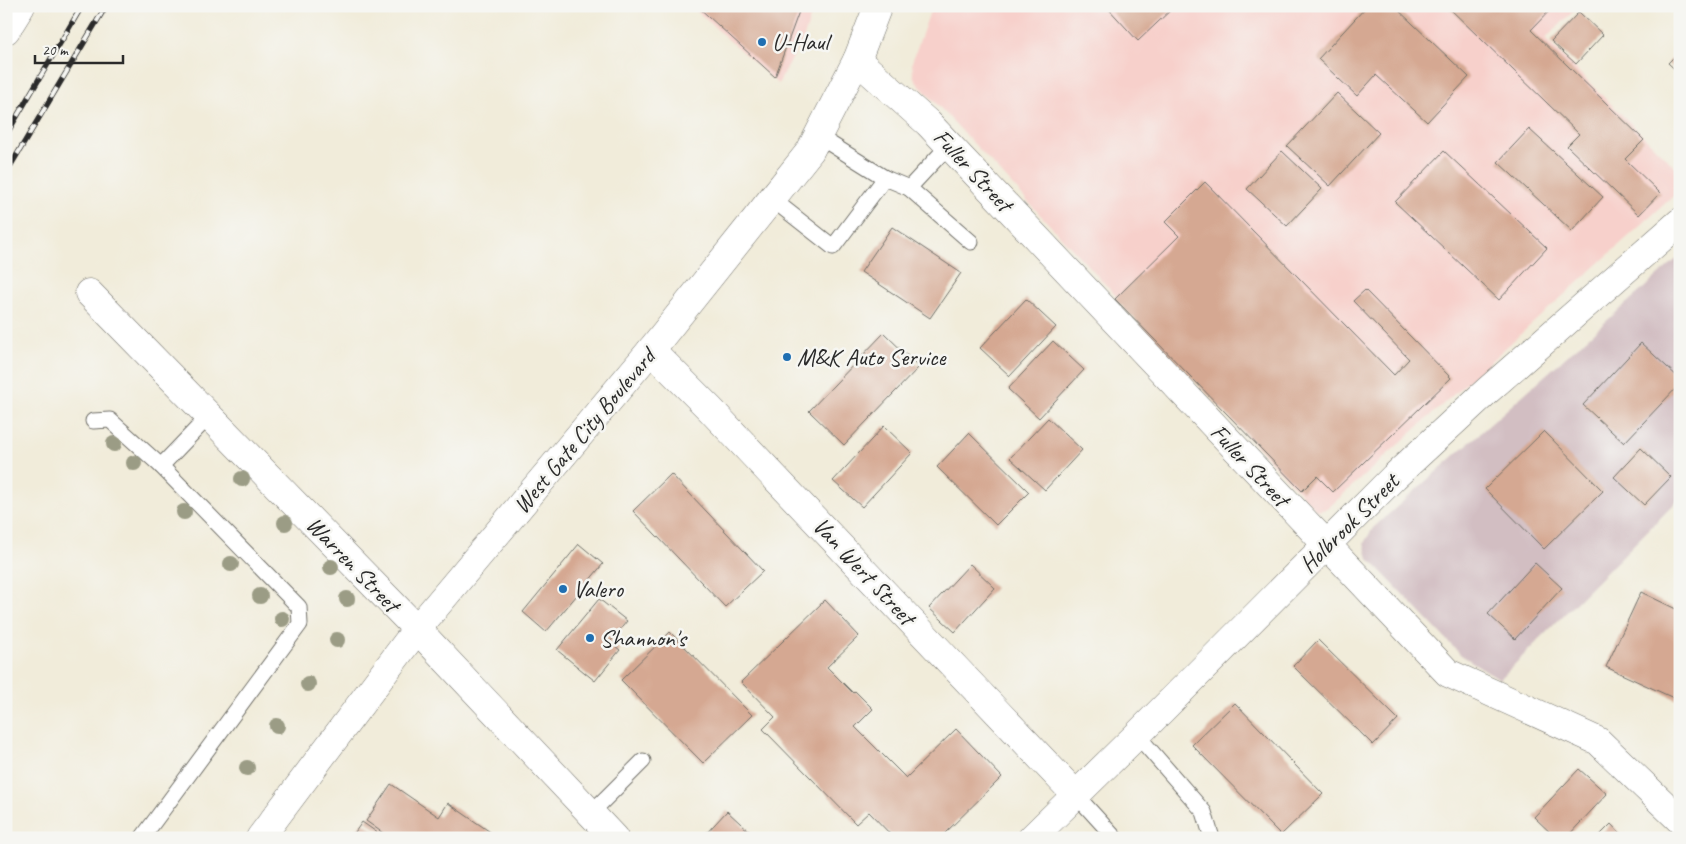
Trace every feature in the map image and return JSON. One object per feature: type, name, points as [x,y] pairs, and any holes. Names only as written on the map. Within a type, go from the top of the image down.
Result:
[{"type":"street","name":"West Gate City Boulevard","points":[[260,838],[417,629],[651,350],[810,151],[857,60],[878,6]]},
{"type":"street","name":"Fuller Street","points":[[857,60],[928,122],[1448,673],[1598,741],[1680,820]]},
{"type":"street","name":"Holbrook Street","points":[[1032,838],[1394,477],[1480,398],[1680,222]]},
{"type":"street","name":"Warren Street","points":[[89,293],[417,629],[614,838]]},
{"type":"street","name":"Van Wert Street","points":[[651,350],[710,409],[1075,794]]},
{"type":"lane","points":[[818,136],[885,178],[909,188],[971,242]]},
{"type":"lane","points":[[909,188],[949,145]]},
{"type":"lane","points":[[772,199],[833,247],[885,178]]},
{"type":"lane","points":[[161,466],[209,416]]},
{"type":"lane","points":[[94,421],[110,420],[161,466],[299,607],[300,624],[142,838]]},
{"type":"lane","points":[[1137,735],[1204,812],[1212,838]]},
{"type":"lane","points":[[591,813],[643,761]]},
{"type":"lane","points":[[1075,794],[1115,838]]},
{"type":"shaded area","name":"U-Haul","points":[[691,6],[814,6],[804,37],[778,84]]},
{"type":"shaded area","points":[[932,6],[1579,6],[1545,39],[1680,172],[1680,190],[1327,509],[1317,511],[917,83],[913,75],[912,62]]},
{"type":"shaded area","points":[[1680,256],[1680,498],[1500,679],[1461,655],[1368,558],[1364,543],[1373,528]]},
{"type":"building","name":"U-Haul","points":[[697,6],[801,6],[775,77]]},
{"type":"building","points":[[1106,6],[1175,6],[1138,41]]},
{"type":"building","points":[[1367,6],[1394,6],[1469,77],[1427,122],[1376,75],[1357,96],[1318,59]]},
{"type":"building","points":[[1447,6],[1554,6],[1531,30],[1644,140],[1625,159],[1660,193],[1639,215],[1567,146],[1579,134]]},
{"type":"building","points":[[1579,12],[1603,35],[1576,64],[1551,41]]},
{"type":"building","points":[[1680,51],[1680,74],[1668,63]]},
{"type":"building","points":[[1337,93],[1379,133],[1330,186],[1287,146]]},
{"type":"building","points":[[1529,129],[1603,197],[1572,231],[1498,162]]},
{"type":"building","points":[[1282,151],[1322,189],[1287,226],[1247,189]]},
{"type":"building","points":[[1444,151],[1547,248],[1499,300],[1395,202]]},
{"type":"building","points":[[1205,182],[1394,375],[1409,359],[1353,301],[1365,290],[1451,378],[1333,492],[1317,476],[1302,491],[1115,299],[1179,236],[1165,222]]},
{"type":"building","points":[[892,227],[961,273],[930,318],[861,272]]},
{"type":"building","points":[[1026,299],[1056,327],[1010,376],[980,348]]},
{"type":"building","points":[[884,333],[919,367],[844,445],[809,411]]},
{"type":"building","points":[[1053,341],[1084,370],[1039,418],[1008,389]]},
{"type":"building","points":[[1641,343],[1680,379],[1680,384],[1624,443],[1583,405]]},
{"type":"building","points":[[1048,418],[1082,450],[1045,490],[1010,458]]},
{"type":"building","points":[[884,426],[912,453],[862,507],[833,481]]},
{"type":"building","points":[[1544,431],[1603,491],[1544,549],[1485,489]]},
{"type":"building","points":[[969,433],[1029,492],[996,525],[937,467]]},
{"type":"building","points":[[1641,448],[1671,477],[1644,505],[1614,477]]},
{"type":"building","points":[[671,474],[763,571],[725,607],[633,511]]},
{"type":"building","points":[[579,544],[603,564],[546,632],[523,612]]},
{"type":"building","points":[[1535,563],[1562,588],[1515,639],[1488,614]]},
{"type":"building","points":[[970,564],[995,588],[955,632],[929,608]]},
{"type":"building","points":[[1641,592],[1680,611],[1680,701],[1606,667]]},
{"type":"building","points":[[599,599],[627,621],[610,642],[620,650],[595,681],[557,650]]},
{"type":"building","points":[[825,600],[859,636],[827,667],[853,693],[855,691],[873,709],[855,727],[906,778],[956,729],[1002,777],[940,838],[894,838],[869,812],[856,824],[763,729],[775,717],[741,682]]},
{"type":"building","points":[[670,632],[752,715],[703,763],[621,680]]},
{"type":"building","points":[[1318,640],[1398,719],[1373,745],[1293,666]]},
{"type":"building","points":[[1235,703],[1323,794],[1281,835],[1192,745]]},
{"type":"building","points":[[1579,769],[1607,794],[1566,838],[1556,838],[1534,817]]},
{"type":"building","points":[[391,784],[439,817],[448,803],[499,838],[390,838],[366,821]]},
{"type":"building","points":[[727,811],[754,836],[752,838],[702,838]]},
{"type":"building","points":[[362,822],[385,838],[351,838]]},
{"type":"building","points":[[1611,824],[1624,838],[1597,838]]},
{"type":"railway","points":[[6,135],[82,6]]},
{"type":"railway","points":[[6,173],[106,6]]},
{"type":"place","name":"U-Haul","points":[[762,42]]},
{"type":"place","name":"M&K Auto Service","points":[[787,357]]},
{"type":"place","name":"Valero","points":[[563,589]]},
{"type":"place","name":"Shannon's","points":[[590,638]]}]
